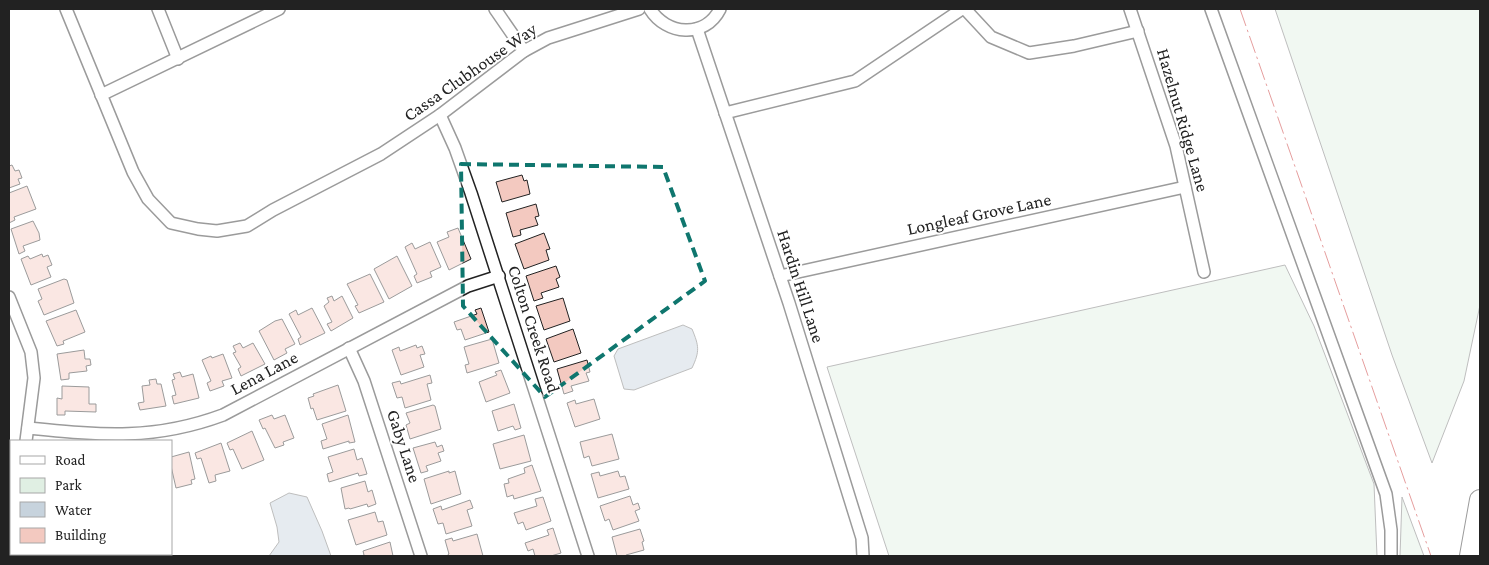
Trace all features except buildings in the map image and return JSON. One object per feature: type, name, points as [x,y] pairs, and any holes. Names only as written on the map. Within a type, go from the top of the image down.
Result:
[{"type":"highway","points":[[1470,556],[1480,500]]},
{"type":"street","name":"Cassa Clubhouse Way","points":[[66,9],[133,172],[148,200],[171,223],[217,232],[247,226],[273,210],[380,154],[440,115],[524,51],[548,38],[640,9]]},
{"type":"street","points":[[158,9],[178,59]]},
{"type":"street","points":[[101,95],[178,59],[258,14],[279,9]]},
{"type":"street","points":[[495,9],[524,51]]},
{"type":"street","points":[[650,9],[664,24],[674,29],[686,30],[697,29],[708,23],[720,9]]},
{"type":"street","points":[[725,113],[855,81],[964,9],[991,37],[1029,53],[1074,46],[1138,31]]},
{"type":"street","name":"Hazelnut Ridge Lane","points":[[1130,9],[1176,146],[1204,272]]},
{"type":"street","points":[[1211,9],[1386,494],[1391,530],[1391,556]]},
{"type":"street","name":"Hardin Hill Lane","points":[[697,29],[780,276],[862,538],[863,556]]},
{"type":"street","name":"Colton Creek Road","points":[[440,115],[455,148],[498,276],[588,556]]},
{"type":"street","name":"Longleaf Grove Lane","points":[[780,276],[1185,187]]},
{"type":"street","name":"Lena Lane","points":[[28,428],[101,435],[144,434],[200,424],[223,415],[468,286],[498,276]]},
{"type":"street","points":[[9,297],[13,318],[30,352],[34,378],[26,440]]},
{"type":"street","name":"Gaby Lane","points":[[349,348],[364,381],[421,556]]},
{"type":"highlighted area","points":[[461,164],[663,167],[705,281],[545,397],[463,306]]},
{"type":"green space","points":[[1275,9],[1480,9],[1480,305],[1464,381],[1432,463],[1392,355]]},
{"type":"green space","points":[[1285,265],[1314,326],[1374,484],[1377,556],[889,556],[827,367]]},
{"type":"green space","points":[[1402,497],[1424,556],[1400,556]]},
{"type":"water","points":[[683,325],[692,329],[697,344],[697,353],[692,368],[634,390],[624,389],[614,356],[618,349]]},
{"type":"water","points":[[289,493],[307,497],[331,556],[269,556],[279,542],[270,503]]},
{"type":"power","points":[[1240,9],[1431,556]]}]
